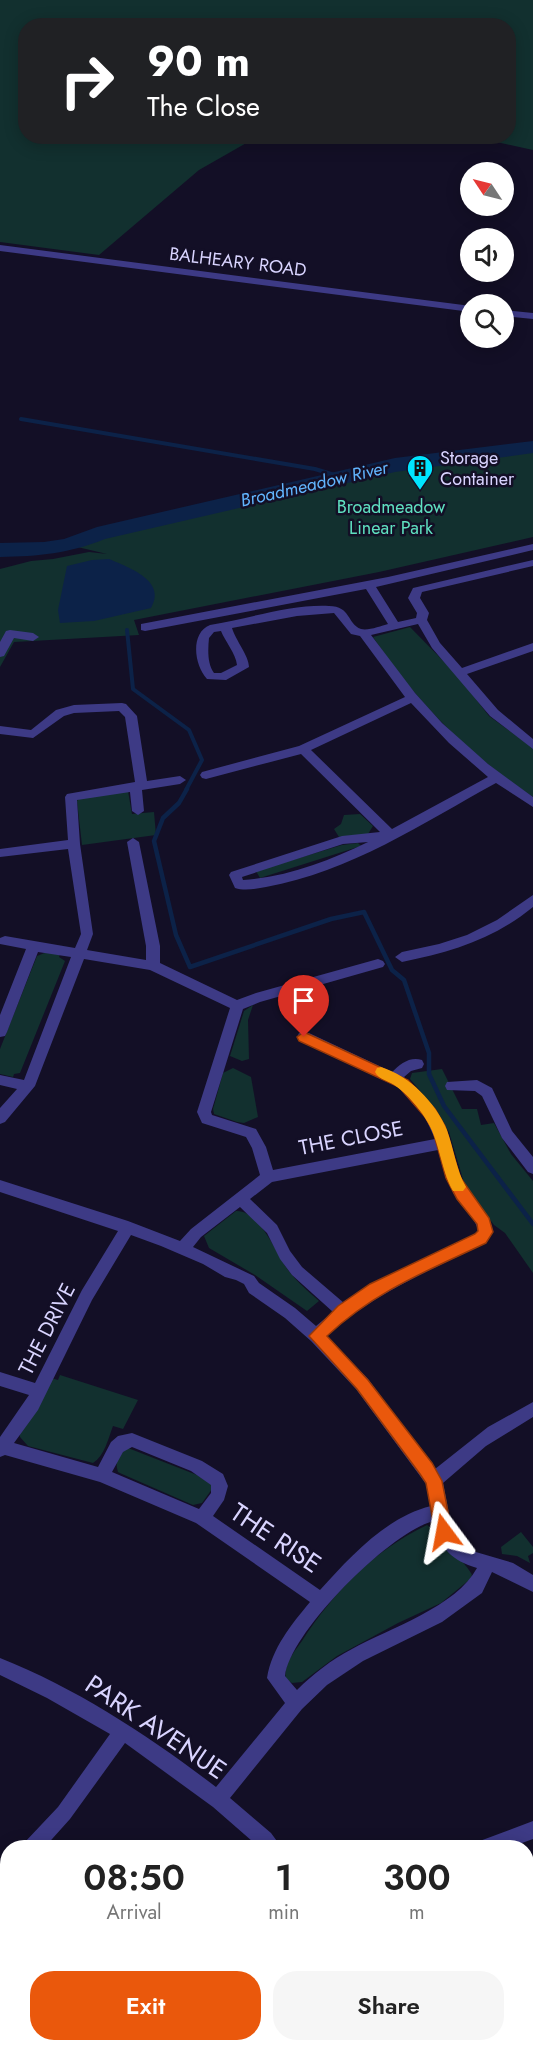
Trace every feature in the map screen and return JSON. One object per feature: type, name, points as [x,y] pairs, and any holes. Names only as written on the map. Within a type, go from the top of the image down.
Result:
[{"type":"street","name":"BALHEARY ROAD","points":[[0,248],[460,308]]},
{"type":"street","points":[[514,314],[533,316]]},
{"type":"street","points":[[145,627],[369,585],[473,563],[533,547]]},
{"type":"street","points":[[533,563],[417,590],[414,598],[423,613],[421,620],[436,645],[462,672],[494,713],[533,745]]},
{"type":"street","points":[[369,585],[395,626]]},
{"type":"street","points":[[226,627],[230,640],[243,661],[243,667],[222,677],[211,676],[205,669],[203,637],[210,629],[332,608],[342,613],[355,631],[364,633],[421,620]]},
{"type":"street","points":[[364,633],[412,698],[470,755],[533,804]]},
{"type":"street","points":[[0,653],[10,634],[33,637]]},
{"type":"street","points":[[462,672],[533,647]]},
{"type":"street","points":[[206,775],[303,749],[412,698]]},
{"type":"street","points":[[0,730],[33,734],[60,713],[74,709],[122,707],[131,716],[139,785],[138,811]]},
{"type":"street","points":[[303,749],[391,835]]},
{"type":"street","points":[[391,835],[342,840],[235,874],[239,885],[262,885],[353,856],[497,777]]},
{"type":"street","points":[[0,1118],[28,1086],[80,953],[87,928],[74,844],[71,797],[180,780]]},
{"type":"street","points":[[133,842],[153,946],[153,966]]},
{"type":"street","points":[[0,853],[74,844]]},
{"type":"street","points":[[402,957],[443,949],[478,938],[533,900]]},
{"type":"street","points":[[5,941],[153,966],[237,1006],[256,998],[378,964]]},
{"type":"street","points":[[0,1032],[34,946]]},
{"type":"street","points":[[183,1248],[196,1233],[238,1198],[268,1177],[251,1133],[213,1123],[207,1119],[204,1112],[237,1006]]},
{"type":"street","name":"THE CLOSE","points":[[304,1037],[404,1083],[430,1113],[440,1130],[453,1178],[462,1195],[484,1222],[486,1232],[481,1239],[375,1289],[343,1311],[316,1336]]},
{"type":"street","points":[[395,1078],[406,1067],[417,1064]]},
{"type":"street","points":[[0,1080],[28,1086]]},
{"type":"street","points":[[452,1086],[472,1084],[481,1086],[488,1092],[507,1134],[533,1168]]},
{"type":"street","name":"THE CLOSE","points":[[268,1177],[443,1143]]},
{"type":"street","points":[[0,1186],[128,1227],[183,1248],[230,1273],[239,1274],[249,1280],[254,1288],[290,1313],[316,1336],[362,1384],[434,1481],[444,1532],[456,1550],[464,1556],[507,1569],[533,1584]]},
{"type":"street","points":[[238,1198],[272,1229],[285,1255],[297,1271],[343,1311]]},
{"type":"street","name":"THE DRIVE","points":[[1,1448],[39,1391],[87,1295],[128,1227]]},
{"type":"street","points":[[0,1379],[39,1391]]},
{"type":"street","points":[[434,1481],[482,1440],[533,1408]]},
{"type":"street","name":"THE RISE","points":[[102,1475],[117,1447],[124,1441],[132,1440],[203,1468],[220,1482],[220,1490],[202,1518]]},
{"type":"street","name":"THE RISE","points":[[1,1448],[102,1475],[202,1518],[321,1600]]},
{"type":"street","points":[[296,1703],[276,1678],[278,1664],[321,1600],[391,1533],[429,1512],[439,1512]]},
{"type":"street","points":[[217,1798],[296,1703],[321,1679],[357,1655],[436,1616],[476,1587],[488,1564]]},
{"type":"street","name":"PARK AVENUE","points":[[0,1666],[69,1698],[162,1756],[217,1798],[264,1840]]},
{"type":"street","points":[[39,1840],[64,1813],[123,1731]]},
{"type":"street","points":[[505,1840],[533,1830]]},
{"type":"green space","points":[[0,0],[533,0],[533,150],[506,144],[516,144],[516,18],[18,18],[18,144],[245,144],[199,170],[99,255],[0,242]]},
{"type":"green space","name":"Broadmeadow Linear Park","points":[[533,447],[533,537],[379,572],[134,620],[139,635],[14,642],[0,667],[0,569],[31,561],[89,552],[107,554],[69,545],[97,534],[157,517],[395,465]]},
{"type":"green space","points":[[410,627],[457,675],[489,716],[533,748],[533,797],[509,781],[465,745],[425,705],[389,661],[373,637]]},
{"type":"green space","points":[[128,791],[132,814],[154,812],[156,835],[82,845],[77,801],[81,797]]},
{"type":"green space","points":[[360,814],[373,826],[368,834],[339,837],[334,829],[341,824],[344,815]]},
{"type":"green space","points":[[358,843],[361,846],[260,878],[256,871],[342,845]]},
{"type":"green space","points":[[47,952],[60,954],[59,957],[65,961],[20,1073],[14,1074],[13,1077],[0,1074],[0,1049],[37,956]]},
{"type":"green space","points":[[253,1005],[248,1020],[249,1059],[242,1061],[230,1056],[244,1011]]},
{"type":"green space","points":[[233,1068],[251,1077],[258,1117],[244,1123],[214,1114],[213,1109],[223,1073]]},
{"type":"green space","points":[[442,1069],[462,1109],[477,1109],[481,1125],[494,1123],[511,1154],[533,1181],[533,1273],[505,1233],[494,1225],[465,1186],[449,1132],[429,1101],[410,1079],[412,1073]]},
{"type":"green space","points":[[236,1211],[245,1213],[260,1225],[288,1270],[319,1301],[307,1311],[255,1275],[209,1248],[204,1236]]},
{"type":"green space","points":[[60,1375],[138,1400],[123,1429],[113,1426],[103,1451],[93,1463],[28,1446],[20,1437],[20,1431],[51,1378],[58,1380]]},
{"type":"green space","points":[[128,1448],[197,1475],[212,1485],[212,1489],[202,1503],[193,1505],[122,1474],[118,1472],[117,1461]]},
{"type":"green space","points":[[427,1525],[465,1565],[472,1575],[469,1580],[441,1603],[337,1656],[302,1682],[292,1683],[286,1679],[286,1669],[293,1654],[341,1590],[356,1574],[389,1547]]},
{"type":"green space","points":[[521,1532],[533,1547],[533,1553],[528,1556],[530,1563],[517,1556],[502,1554],[501,1547]]},
{"type":"water","points":[[109,559],[136,571],[150,583],[155,599],[151,608],[94,621],[60,623],[58,610],[67,566],[92,560]]},
{"type":"waterway","points":[[21,419],[315,469],[341,477]]},
{"type":"waterway","name":"Broadmeadow River","points":[[0,550],[44,549],[69,545],[97,534],[395,465],[533,447]]},
{"type":"waterway","points":[[127,630],[133,689],[189,730],[202,760],[186,790]]},
{"type":"waterway","points":[[187,789],[179,803],[163,818],[154,841],[176,935],[190,967],[331,919],[364,912],[392,970],[404,980],[429,1053],[429,1074],[444,1106],[533,1224]]},
{"type":"slow traffic","points":[[381,1072],[404,1083],[430,1113],[440,1130],[453,1178],[458,1187]]},
{"type":"place","name":"Storage Container","points":[[420,491]]},
{"type":"route","points":[[304,1037],[404,1083],[430,1113],[440,1130],[453,1178],[462,1195],[484,1222],[486,1232],[481,1239],[375,1289],[343,1311],[316,1336],[362,1384],[434,1481],[444,1532]]}]
